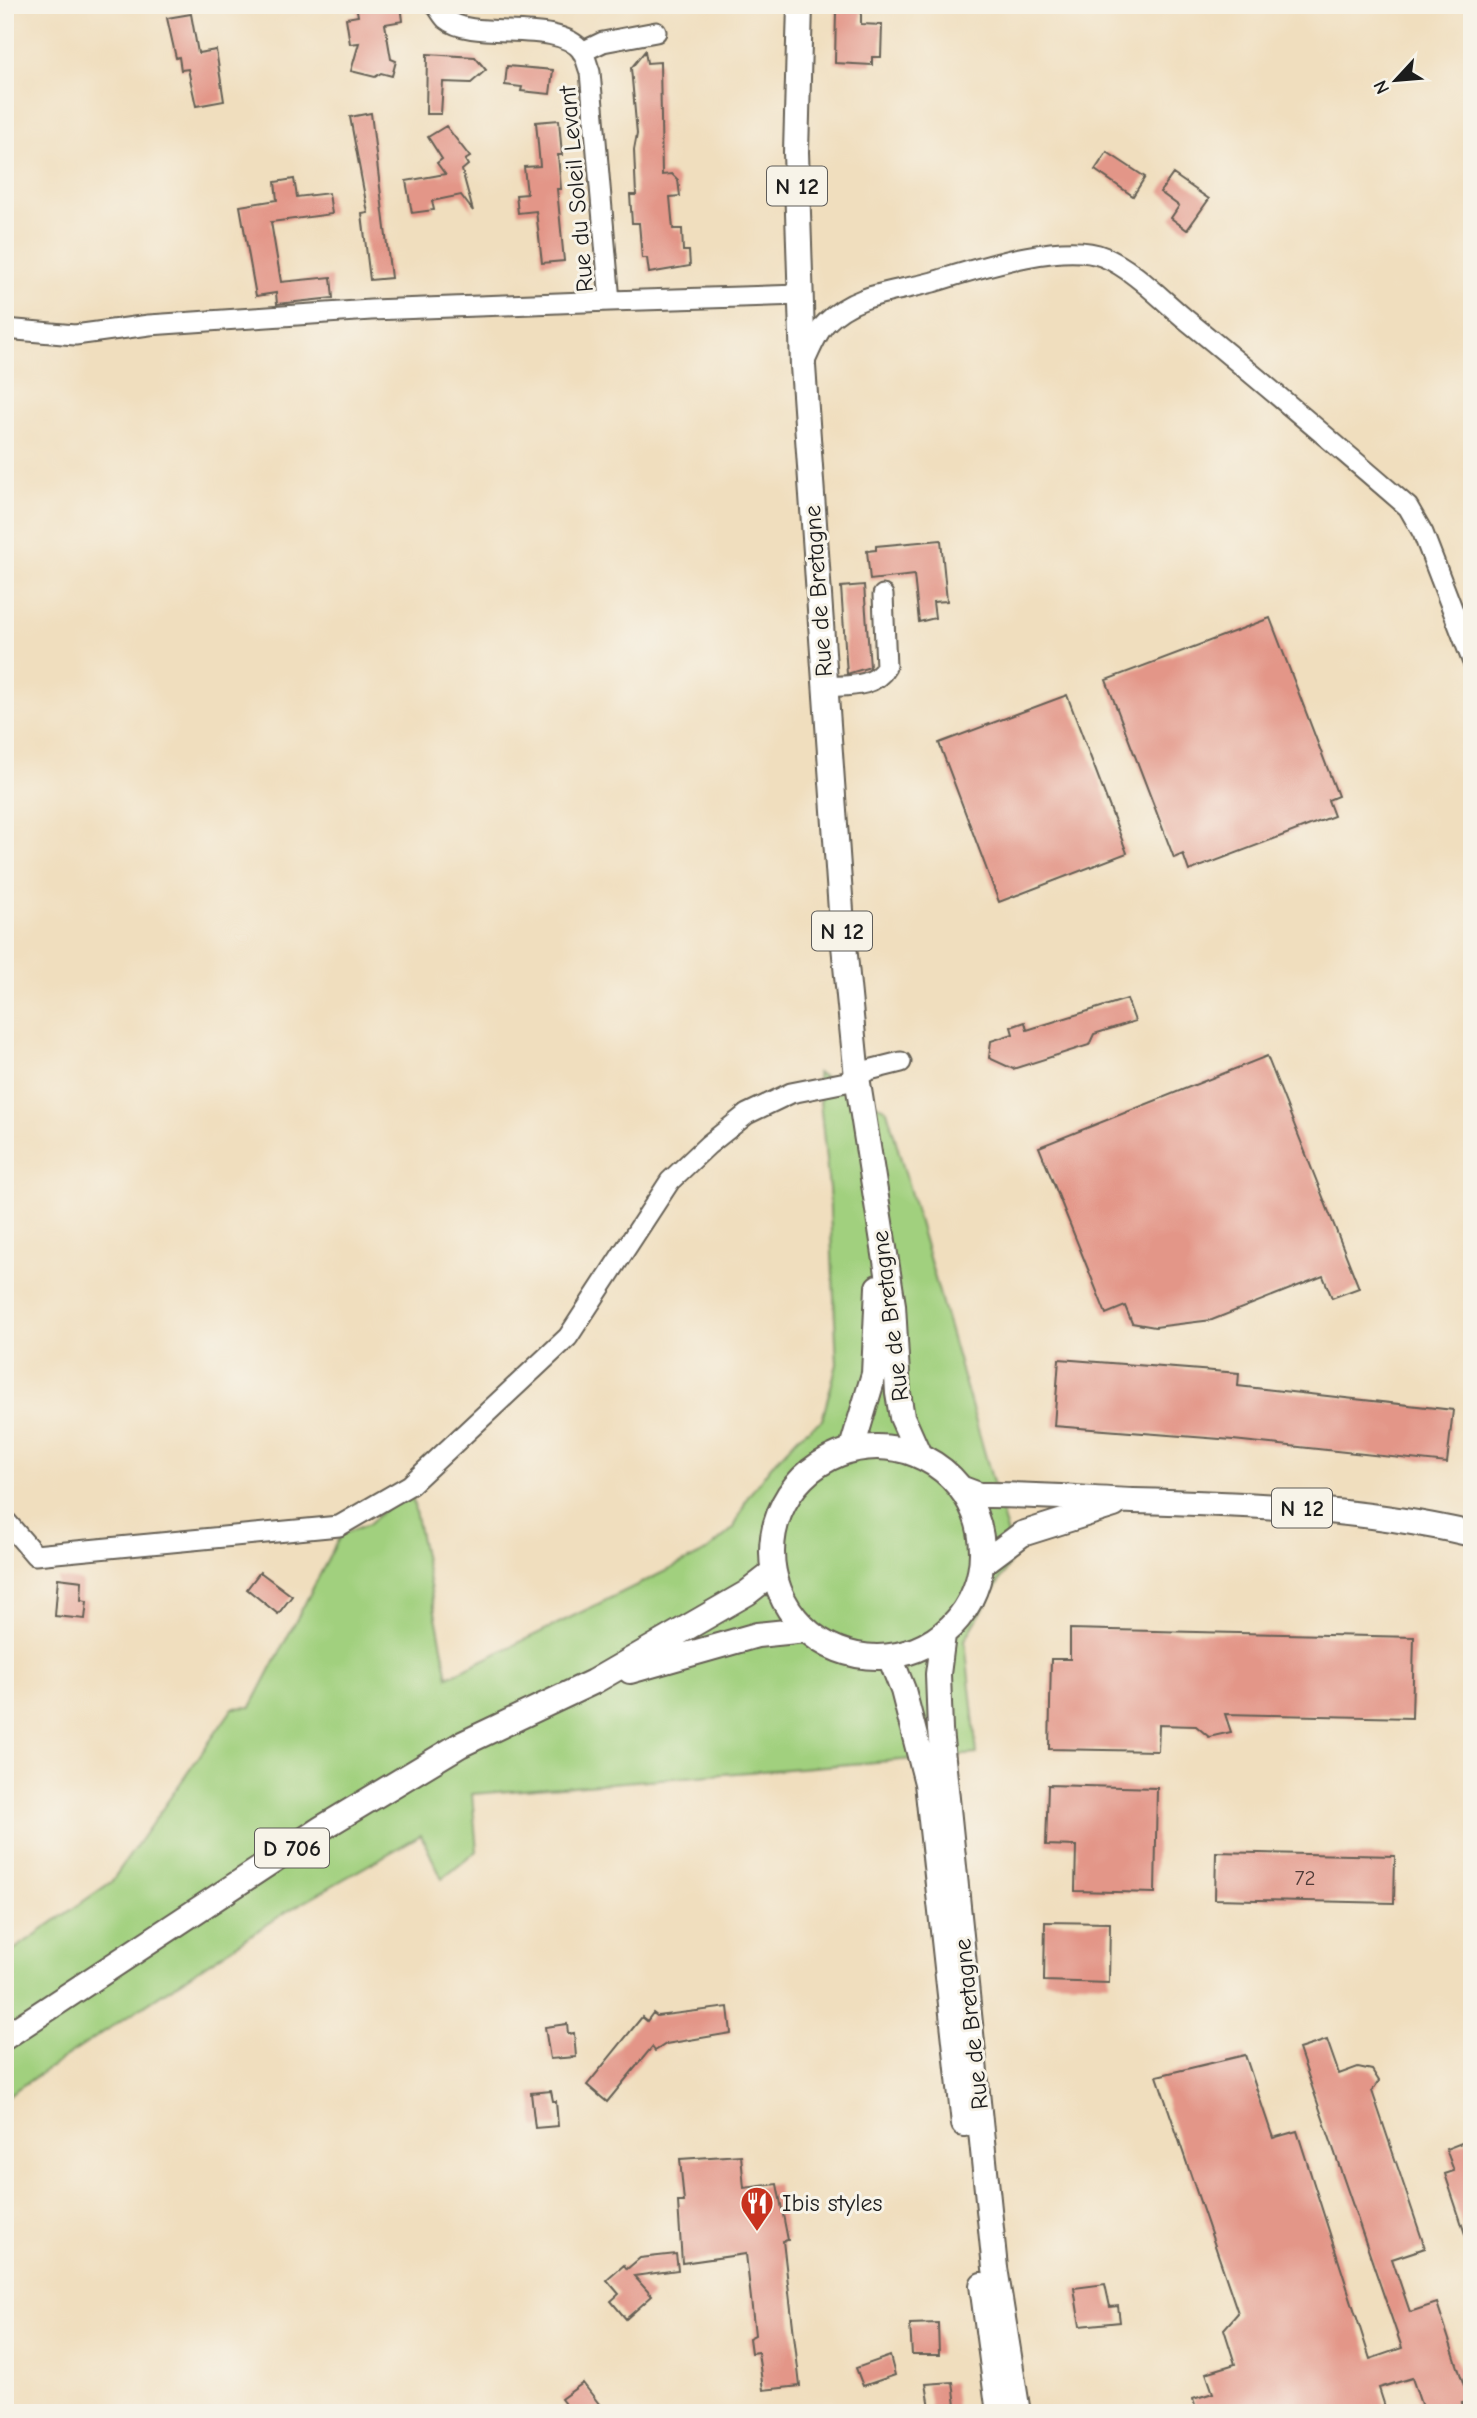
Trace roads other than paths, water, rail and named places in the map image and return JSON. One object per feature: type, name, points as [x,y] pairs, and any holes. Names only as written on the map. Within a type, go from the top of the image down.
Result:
[{"type":"main road","name":"Rue de Bretagne","points":[[800,5],[796,152],[803,366],[840,911],[857,1077],[893,1306],[898,1393],[902,1417],[919,1455]]},
{"type":"main road","name":"Rue de Bretagne","points":[[852,1448],[874,1374],[878,1271],[872,1174]]},
{"type":"main road","points":[[890,1446],[919,1455],[963,1489],[976,1512],[982,1538],[982,1564],[970,1603],[943,1635],[918,1650],[890,1657],[860,1656],[841,1650],[806,1630],[790,1612],[779,1590],[774,1572],[773,1535],[782,1505],[799,1479],[824,1460],[852,1448],[890,1446]]},
{"type":"main road","name":"N 12","points":[[963,1489],[979,1495],[1230,1503],[1340,1511],[1472,1534]]},
{"type":"main road","name":"N 12","points":[[982,1564],[1023,1534],[1130,1500]]},
{"type":"main road","name":"D 706","points":[[5,2037],[334,1821],[460,1745],[593,1682],[747,1593],[774,1572]]},
{"type":"main road","name":"D 706","points":[[593,1682],[757,1635],[806,1630]]},
{"type":"main road","name":"Rue de Bretagne","points":[[943,1635],[937,1674],[940,1730],[995,2268],[1018,2413]]},
{"type":"main road","name":"Rue de Bretagne","points":[[890,1657],[903,1690],[927,1783],[987,2333],[999,2413]]},
{"type":"street","name":"Rue du Soleil Levant","points":[[436,5],[446,19],[461,25],[551,35],[571,41],[583,52],[590,72],[610,301],[800,295]]},
{"type":"street","name":"Rue du Soleil Levant","points":[[583,52],[603,43],[656,33]]},
{"type":"street","points":[[803,366],[825,324],[864,299],[1009,260],[1076,252],[1104,257],[1135,278],[1239,362],[1408,507],[1423,533],[1472,660]]},
{"type":"street","points":[[5,329],[75,335],[149,325],[357,311],[610,301]]},
{"type":"street","points":[[824,687],[867,684],[881,676],[886,667],[883,595]]},
{"type":"street","points":[[5,1520],[35,1555],[339,1526],[410,1485],[568,1337],[670,1181],[708,1145],[747,1114],[791,1093],[846,1082],[901,1062]]},
{"type":"place","name":"Ibis styles","points":[[757,2233]]}]
